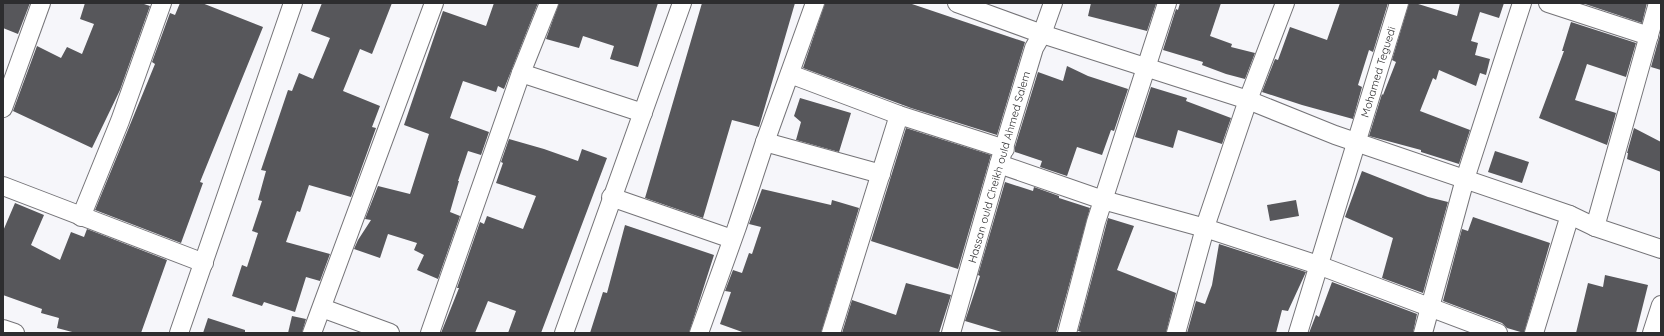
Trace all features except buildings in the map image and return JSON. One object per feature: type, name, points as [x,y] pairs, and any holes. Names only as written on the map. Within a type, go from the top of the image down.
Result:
[{"type":"street","points":[[3,108],[41,3]]},
{"type":"street","points":[[81,217],[120,121],[162,3]]},
{"type":"street","points":[[179,333],[294,3]]},
{"type":"street","points":[[312,333],[434,3]]},
{"type":"street","points":[[430,333],[521,73],[549,3]]},
{"type":"street","points":[[564,333],[611,197],[682,3]]},
{"type":"street","points":[[699,333],[815,3]]},
{"type":"street","points":[[957,3],[1042,34],[1146,69],[1248,100],[1335,135],[1570,215],[1595,227],[1661,249]]},
{"type":"street","name":"Hassan ould Cheikh ould Ahmed Salem","points":[[951,333],[1034,48],[1042,34],[1053,3]]},
{"type":"street","points":[[1067,333],[1103,200],[1167,3]]},
{"type":"street","points":[[1176,333],[1205,228],[1248,100],[1285,3]]},
{"type":"street","name":"Mohamed Teguedi","points":[[1298,333],[1399,3]]},
{"type":"street","points":[[1423,333],[1465,179],[1522,3]]},
{"type":"street","points":[[1548,3],[1649,36]]},
{"type":"street","points":[[1595,227],[1658,3]]},
{"type":"street","points":[[521,73],[643,113]]},
{"type":"street","points":[[790,74],[899,115],[1103,200],[1205,228],[1318,265],[1498,333]]},
{"type":"street","points":[[831,333],[899,115]]},
{"type":"street","points":[[765,142],[880,174]]},
{"type":"street","points":[[3,186],[204,263]]},
{"type":"street","points":[[611,197],[732,239]]},
{"type":"street","points":[[1534,333],[1570,215]]},
{"type":"street","points":[[1652,333],[1661,304]]},
{"type":"street","points":[[322,308],[390,333]]},
{"type":"street","points":[[3,329],[15,333]]}]
